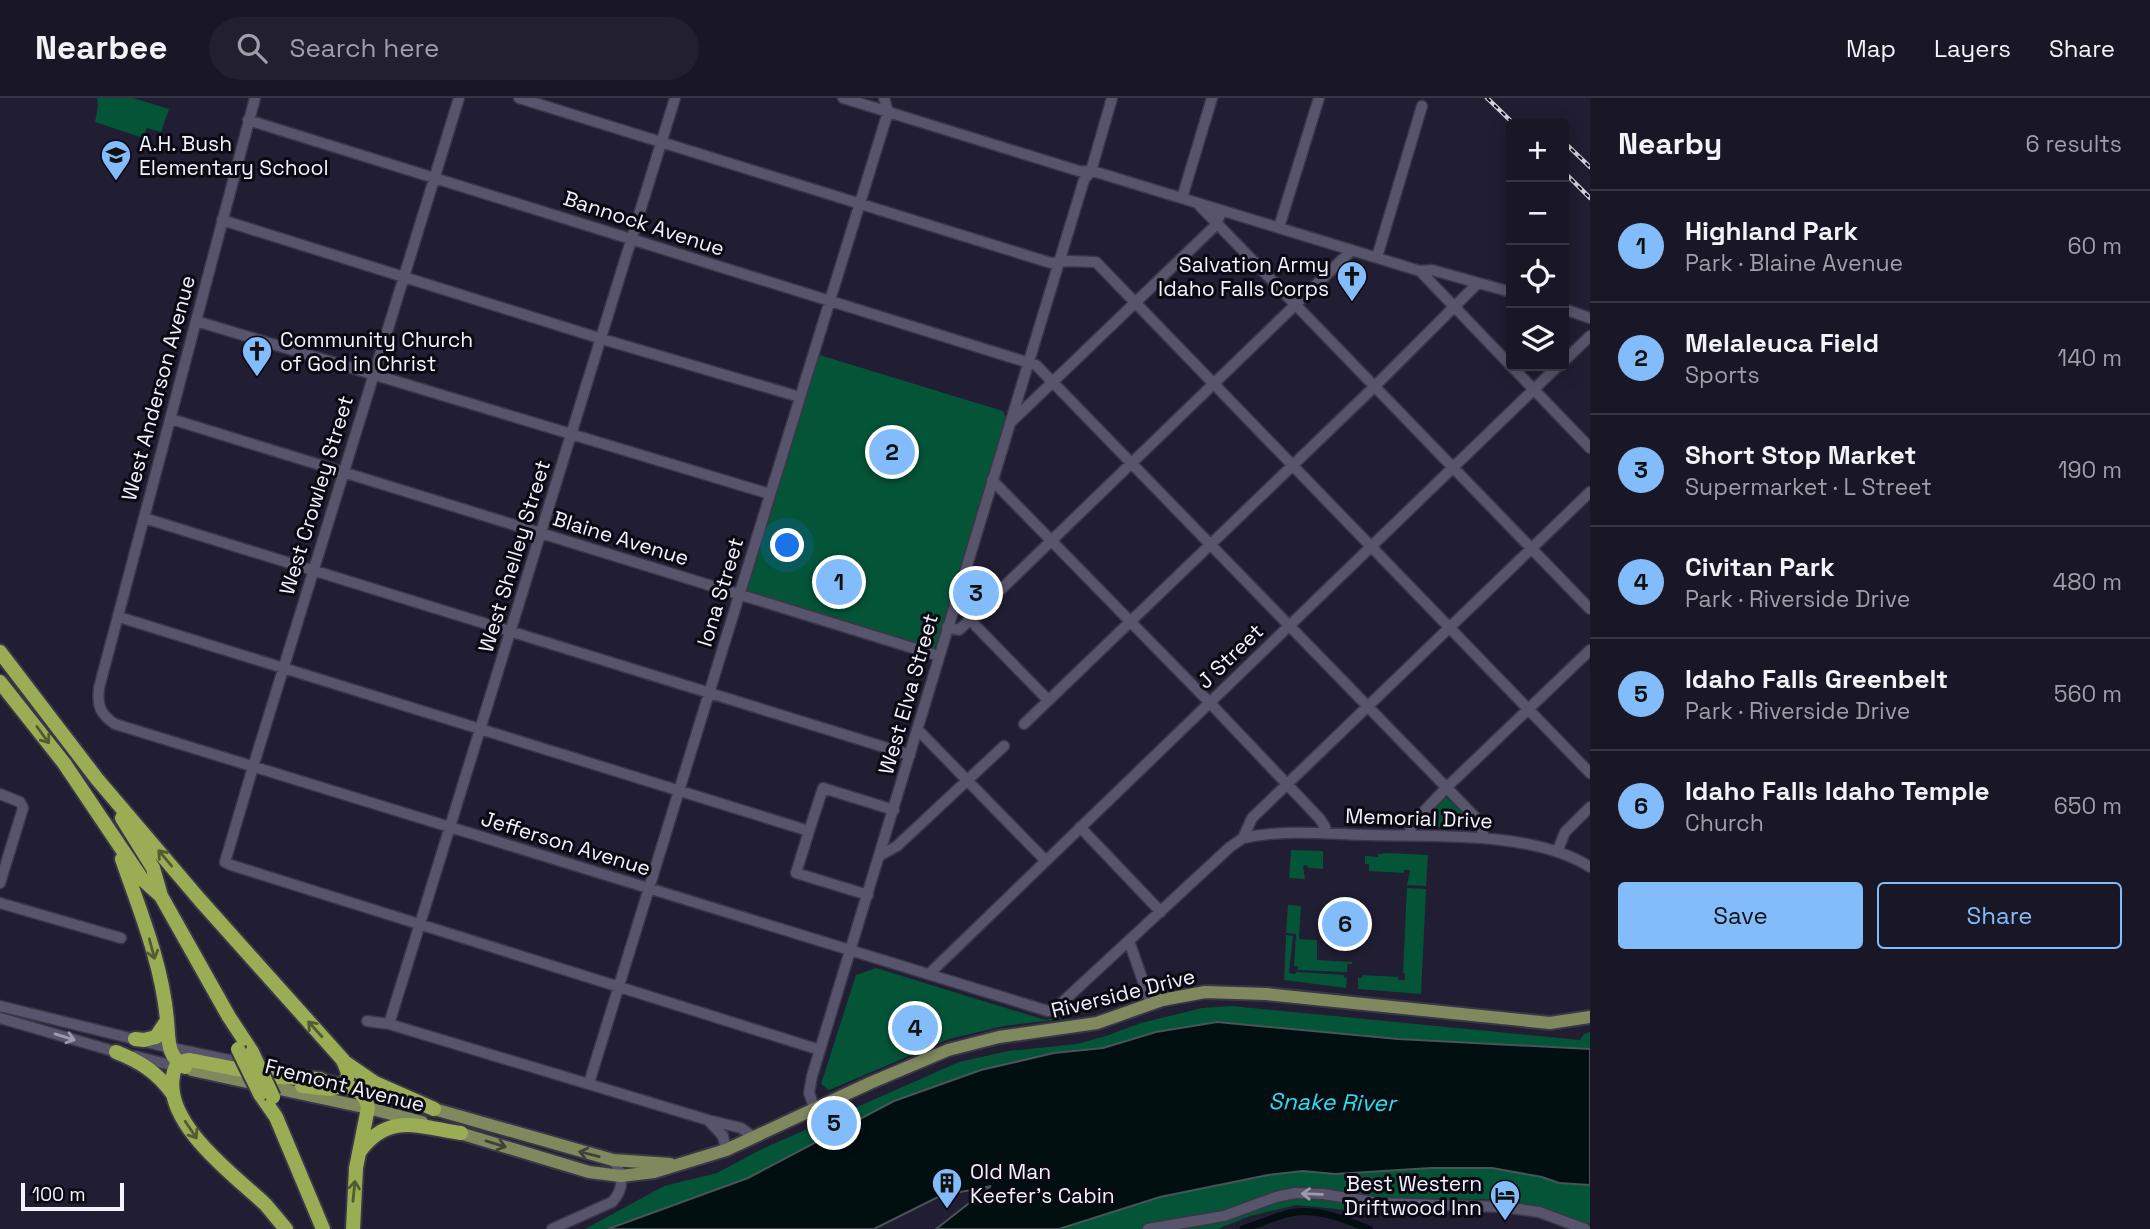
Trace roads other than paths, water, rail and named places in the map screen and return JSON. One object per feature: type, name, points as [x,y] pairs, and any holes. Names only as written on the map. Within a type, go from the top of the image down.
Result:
[{"type":"highway","points":[[0,652],[97,779],[200,900],[343,1060],[374,1083],[434,1109]]},
{"type":"highway","points":[[0,682],[64,763],[142,879],[161,896]]},
{"type":"highway","points":[[97,779],[153,868],[161,896],[229,1017],[266,1092],[323,1229]]},
{"type":"highway","points":[[115,838],[153,951],[167,1020],[168,1047],[181,1066]]},
{"type":"highway","points":[[135,1039],[156,1037],[167,1020]]},
{"type":"highway","points":[[116,1052],[147,1067],[175,1096]]},
{"type":"highway","points":[[286,1229],[267,1206],[202,1146],[187,1127],[172,1081],[181,1066],[190,1060],[277,1077],[320,1079]]},
{"type":"highway","points":[[343,1060],[348,1073],[346,1085]]},
{"type":"highway","points":[[266,1092],[346,1085],[363,1095],[368,1108],[359,1153],[353,1229]]},
{"type":"highway","points":[[359,1153],[369,1139],[392,1126],[406,1125],[461,1133]]},
{"type":"main road","name":"Riverside Drive","points":[[810,1111],[948,1050],[999,1037],[1097,1023],[1151,1004],[1205,992],[1234,991],[1550,1023],[1590,1017]]},
{"type":"main road","name":"Fremont Avenue","points":[[181,1066],[266,1092],[368,1108],[572,1167],[621,1177],[654,1172],[726,1150],[810,1111]]},
{"type":"main road","name":"Fremont Avenue","points":[[320,1079],[613,1160],[681,1164]]},
{"type":"street","name":"West Anderson Avenue","points":[[99,688],[120,617],[255,98]]},
{"type":"street","name":"West Crowley Street","points":[[421,925],[227,864],[225,858],[459,98]]},
{"type":"street","points":[[519,98],[1051,263],[1096,262],[1590,773]]},
{"type":"street","name":"West Shelley Street","points":[[389,1024],[675,98]]},
{"type":"street","points":[[843,98],[1078,170],[1091,171],[1221,209],[1420,271],[1432,270],[1506,291]]},
{"type":"street","points":[[884,98],[888,112]]},
{"type":"street","name":"West Elva Street","points":[[810,1111],[809,1093],[820,1050],[1009,424],[1112,98]]},
{"type":"street","points":[[1182,198],[1212,98]]},
{"type":"street","points":[[1279,227],[1319,98]]},
{"type":"street","points":[[1377,257],[1422,106]]},
{"type":"street","name":"Iona Street","points":[[589,1083],[888,112]]},
{"type":"street","name":"Bannock Avenue","points":[[248,120],[1036,365],[1447,787],[1480,822],[1484,838]]},
{"type":"street","points":[[1196,202],[1590,609]]},
{"type":"street","points":[[1009,424],[1217,224],[1221,209]]},
{"type":"street","points":[[222,220],[602,339],[800,397]]},
{"type":"street","points":[[947,627],[959,630],[970,620],[1352,250]]},
{"type":"street","points":[[1420,271],[1590,448]]},
{"type":"street","points":[[1024,723],[1374,387],[1478,283]]},
{"type":"street","points":[[1569,311],[1590,318]]},
{"type":"street","points":[[196,321],[770,494]]},
{"type":"street","points":[[1569,356],[1590,336]]},
{"type":"street","name":"J Street","points":[[929,974],[1553,371]]},
{"type":"street","name":"Blaine Avenue","points":[[171,419],[939,656]]},
{"type":"street","points":[[992,480],[1320,819],[1325,827],[1325,834]]},
{"type":"street","points":[[1151,1004],[1129,941],[1243,838],[1252,818],[1590,492]]},
{"type":"street","points":[[144,518],[910,755]]},
{"type":"street","points":[[120,617],[809,831]]},
{"type":"street","points":[[970,620],[1048,700]]},
{"type":"street","points":[[1410,836],[1411,825],[1447,787],[1590,650]]},
{"type":"street","name":"Jefferson Avenue","points":[[99,688],[97,705],[105,717],[115,724],[1048,1012],[1056,1008],[1129,941]]},
{"type":"street","points":[[917,729],[1045,861]]},
{"type":"street","points":[[881,855],[897,846],[1004,746]]},
{"type":"street","points":[[868,895],[796,873],[823,788],[894,810]]},
{"type":"street","points":[[0,794],[20,802],[23,808],[0,883]]},
{"type":"street","points":[[1557,852],[1565,832],[1590,807]]},
{"type":"street","points":[[1080,827],[1161,912]]},
{"type":"street","name":"Memorial Drive","points":[[1243,838],[1265,834],[1484,838],[1557,852],[1578,859],[1590,867]]},
{"type":"street","points":[[0,903],[121,938]]},
{"type":"street","points":[[421,925],[820,1050]]},
{"type":"street","name":"Fremont Avenue","points":[[0,1006],[168,1047],[320,1079]]},
{"type":"street","name":"Fremont Avenue","points":[[0,1018],[116,1052],[181,1066]]},
{"type":"street","points":[[367,1021],[389,1024],[741,1128],[752,1136]]},
{"type":"street","points":[[708,1120],[723,1136],[726,1150]]},
{"type":"street","points":[[552,1229],[612,1202],[620,1190],[621,1177],[613,1160]]},
{"type":"street","points":[[1148,1229],[1224,1216],[1295,1193],[1323,1194],[1380,1203],[1504,1207],[1539,1212],[1585,1229]]},
{"type":"water","name":"Snake River","points":[[1217,1022],[1398,1039],[1590,1049],[1590,1185],[1559,1183],[1542,1177],[1492,1168],[1431,1168],[1335,1174],[1303,1171],[1268,1175],[1160,1197],[1059,1229],[936,1229],[991,1186],[940,1196],[874,1229],[608,1229],[748,1178],[894,1101],[981,1070],[1054,1053],[1103,1048],[1156,1032]]},
{"type":"waterway","points":[[1243,1229],[1300,1212],[1331,1215],[1369,1229]]},
{"type":"railway","points":[[1487,98],[1509,119]]},
{"type":"railway","points":[[1569,147],[1590,167]]},
{"type":"railway","points":[[1569,177],[1590,198]]},
{"type":"place","name":"A.H. Bush Elementary School","points":[[116,182]]},
{"type":"place","name":"Salvation Army Idaho Falls Corps","points":[[1352,303]]},
{"type":"place","name":"Community Church of God in Christ","points":[[257,378]]},
{"type":"place","name":"Melaleuca Field","points":[[892,452]]},
{"type":"place","name":"Highland Park","points":[[839,582]]},
{"type":"place","name":"Short Stop Market","points":[[976,593]]},
{"type":"place","name":"Idaho Falls Idaho Temple","points":[[1345,924]]},
{"type":"place","name":"Civitan Park","points":[[915,1028]]},
{"type":"place","name":"Idaho Falls Greenbelt","points":[[834,1123]]},
{"type":"place","name":"Old Man Keefer's Cabin","points":[[947,1210]]},
{"type":"place","name":"Best Western Driftwood Inn","points":[[1505,1222]]}]
